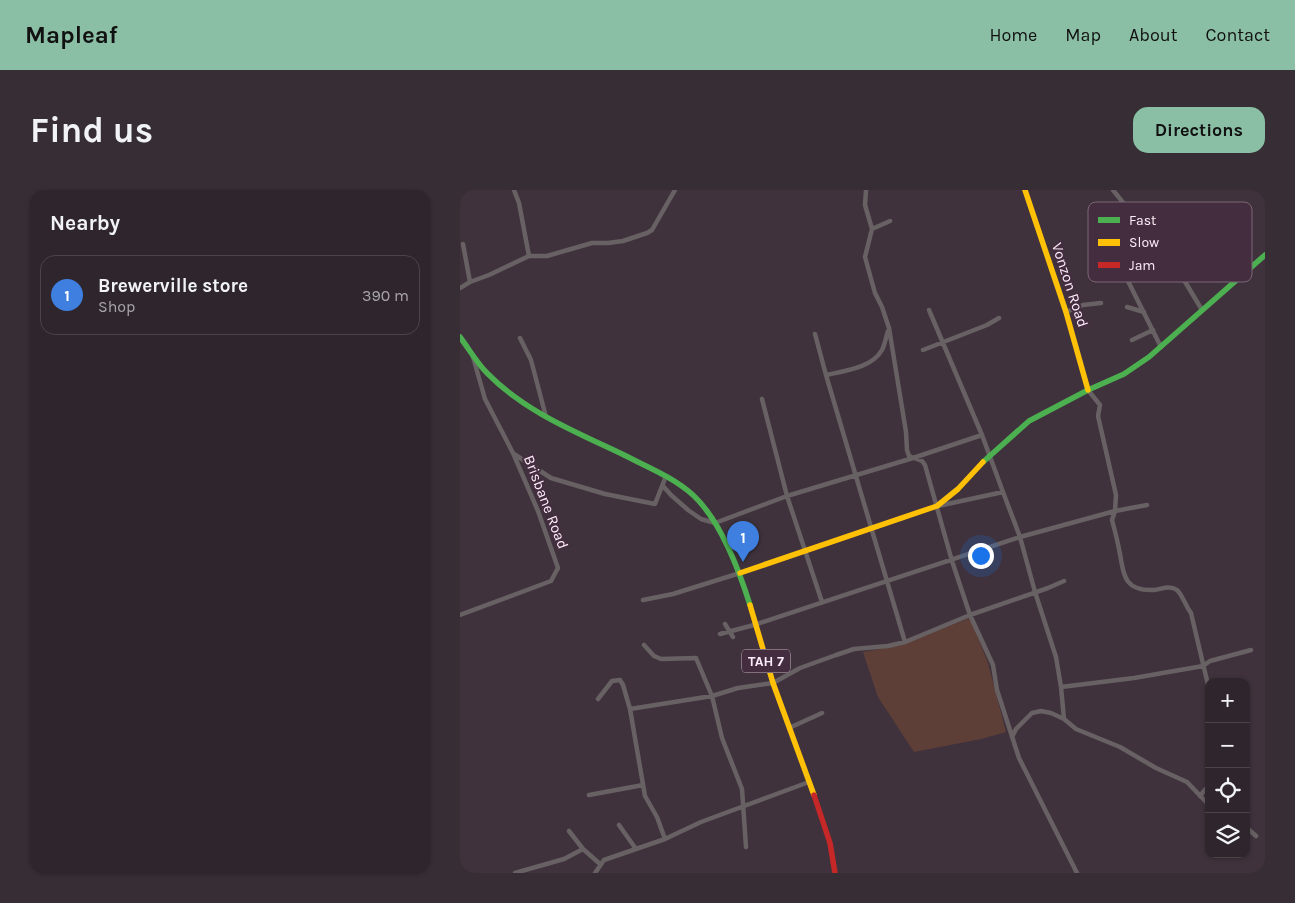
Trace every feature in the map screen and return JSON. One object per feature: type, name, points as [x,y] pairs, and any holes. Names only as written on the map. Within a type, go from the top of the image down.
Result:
[{"type":"main road","name":"Vonzon Road","points":[[1025,190],[1066,312],[1088,390]]},
{"type":"main road","points":[[1252,266],[1265,255]]},
{"type":"main road","points":[[740,573],[937,506],[958,489],[990,455],[1029,421],[1088,390],[1124,374],[1162,347],[1234,282]]},
{"type":"main road","name":"TAH 7","points":[[460,337],[486,372],[506,391],[534,411],[666,476],[693,495],[715,523],[740,573],[754,625],[773,683],[822,817],[830,844],[835,873]]},
{"type":"street","points":[[514,190],[519,203],[529,256]]},
{"type":"street","points":[[460,288],[529,256],[547,256],[592,243],[623,241],[647,233],[652,230],[675,190]]},
{"type":"street","points":[[866,190],[865,205],[872,229],[865,257],[875,293],[889,328],[906,432],[907,450],[909,456],[922,461],[925,465],[952,561],[970,614],[993,665],[997,690],[1019,758],[1077,873]]},
{"type":"street","points":[[1113,190],[1123,202]]},
{"type":"street","points":[[872,229],[890,221]]},
{"type":"street","points":[[463,244],[470,282]]},
{"type":"street","points":[[1129,282],[1162,347]]},
{"type":"street","points":[[1185,282],[1202,310]]},
{"type":"street","points":[[1066,312],[1083,305],[1101,303]]},
{"type":"street","points":[[1127,307],[1144,312]]},
{"type":"street","points":[[929,310],[982,435],[1020,537],[1056,657],[1064,719]]},
{"type":"street","points":[[923,350],[987,325],[999,318]]},
{"type":"street","points":[[826,376],[867,364],[882,350],[889,328]]},
{"type":"street","points":[[1132,340],[1153,330]]},
{"type":"street","points":[[815,334],[905,642]]},
{"type":"street","points":[[520,338],[531,360],[546,417]]},
{"type":"street","name":"Brisbane Road","points":[[460,615],[551,581],[558,568],[538,511],[513,453],[485,398],[472,354]]},
{"type":"street","points":[[1088,390],[1100,405],[1098,416],[1116,495],[1115,511],[1112,520],[1124,575],[1130,585],[1136,588],[1156,590],[1172,587],[1178,591],[1185,606],[1191,613],[1197,632],[1206,678]]},
{"type":"street","points":[[762,399],[787,496],[822,602]]},
{"type":"street","points":[[663,486],[688,510],[701,519],[715,523],[787,496],[914,458],[982,435]]},
{"type":"street","points":[[513,453],[551,478],[604,494],[655,504],[666,476]]},
{"type":"street","points":[[937,506],[1003,492]]},
{"type":"street","points":[[720,634],[754,625],[887,580],[952,561],[1020,537],[1115,511],[1147,505]]},
{"type":"street","points":[[643,600],[673,594],[740,573]]},
{"type":"street","points":[[630,709],[712,696],[738,688],[773,683],[800,668],[836,654],[905,642],[970,614],[1064,581]]},
{"type":"street","points":[[725,624],[733,637]]},
{"type":"street","points":[[644,645],[654,656],[661,659],[696,658],[712,696],[722,738],[742,789],[746,847]]},
{"type":"street","points":[[1061,688],[1203,666],[1210,661],[1250,650]]},
{"type":"street","points":[[598,699],[612,681],[620,680],[630,709],[645,796],[657,817],[665,839]]},
{"type":"street","points":[[1012,738],[1016,729],[1032,713],[1041,711],[1051,713],[1064,719],[1076,729],[1120,747],[1156,768],[1187,782],[1205,801]]},
{"type":"street","points":[[789,728],[822,713]]},
{"type":"street","points":[[595,873],[604,860],[665,839],[744,806],[809,782]]},
{"type":"street","points":[[589,795],[643,785]]},
{"type":"street","points":[[1200,796],[1205,790]]},
{"type":"street","points":[[619,826],[636,849]]},
{"type":"street","points":[[569,831],[583,849],[600,864]]},
{"type":"street","points":[[1250,831],[1256,836]]},
{"type":"street","points":[[515,873],[564,859],[583,849]]},
{"type":"shaded area","points":[[970,618],[988,663],[1006,732],[981,739],[914,752],[878,697],[863,652],[898,646]]},
{"type":"traffic: fast","points":[[1252,266],[1265,255]]},
{"type":"traffic: fast","points":[[983,462],[1029,421],[1088,390],[1124,374],[1149,357],[1234,282]]},
{"type":"traffic: fast","points":[[460,337],[483,369],[502,387],[534,410],[660,473],[693,495],[712,518],[728,546],[750,605]]},
{"type":"traffic: slow","points":[[1025,190],[1066,312],[1088,390]]},
{"type":"traffic: slow","points":[[740,573],[937,506],[958,489],[983,462]]},
{"type":"traffic: slow","points":[[750,605],[773,683],[814,795]]},
{"type":"traffic: jam","points":[[814,795],[830,843],[835,873]]},
{"type":"place","name":"Brewerville store","points":[[743,562]]}]
